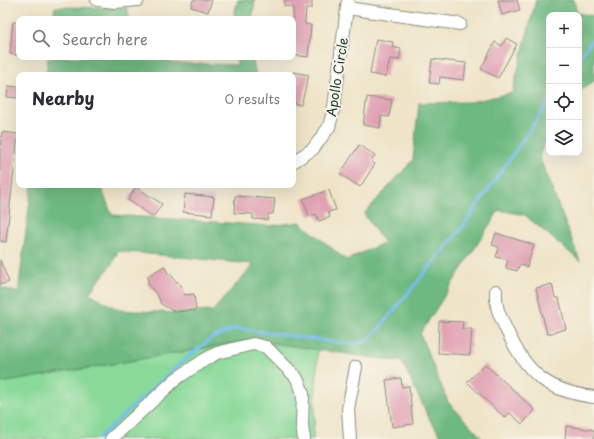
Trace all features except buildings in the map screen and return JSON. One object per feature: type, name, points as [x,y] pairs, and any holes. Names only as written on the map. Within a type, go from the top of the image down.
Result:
[{"type":"street","points":[[97,0],[115,2],[138,0]]},
{"type":"street","points":[[347,4],[460,24]]},
{"type":"street","name":"Apollo Circle","points":[[296,160],[313,149],[329,127],[334,107],[347,4]]},
{"type":"street","points":[[496,291],[495,305],[514,346],[529,370],[540,380],[574,394],[594,397]]},
{"type":"street","points":[[111,439],[176,379],[204,360],[218,354],[253,344],[266,347],[296,377],[304,394],[302,425],[304,439]]},
{"type":"street","points":[[350,439],[348,409],[356,367]]},
{"type":"green space","points":[[238,0],[255,0],[252,16],[234,16]]},
{"type":"green space","points":[[536,0],[574,0],[577,12],[546,12],[546,140],[539,156],[580,261],[525,215],[499,210],[420,334],[448,402],[483,439],[443,439],[430,420],[402,362],[252,340],[0,383],[0,287],[18,293],[32,188],[101,188],[112,215],[270,226],[300,222],[346,260],[384,243],[364,214],[413,160],[419,103],[471,102],[512,93]],"holes":[[[118,251],[252,264],[253,265],[213,311],[174,313],[119,310],[89,293],[112,264]]]},
{"type":"green space","points":[[55,7],[127,8],[129,16],[54,16]]},
{"type":"green space","points":[[582,14],[594,16],[594,81],[582,90]]},
{"type":"green space","points":[[48,60],[168,60],[173,63],[238,65],[236,60],[253,60],[255,72],[46,72]]},
{"type":"green space","points":[[252,340],[318,348],[313,439],[0,439],[0,383]]},
{"type":"waterway","points":[[582,55],[594,37]]},
{"type":"waterway","points":[[97,439],[184,360],[212,338],[236,328],[348,344],[365,342],[375,333],[461,229],[546,106]]}]
